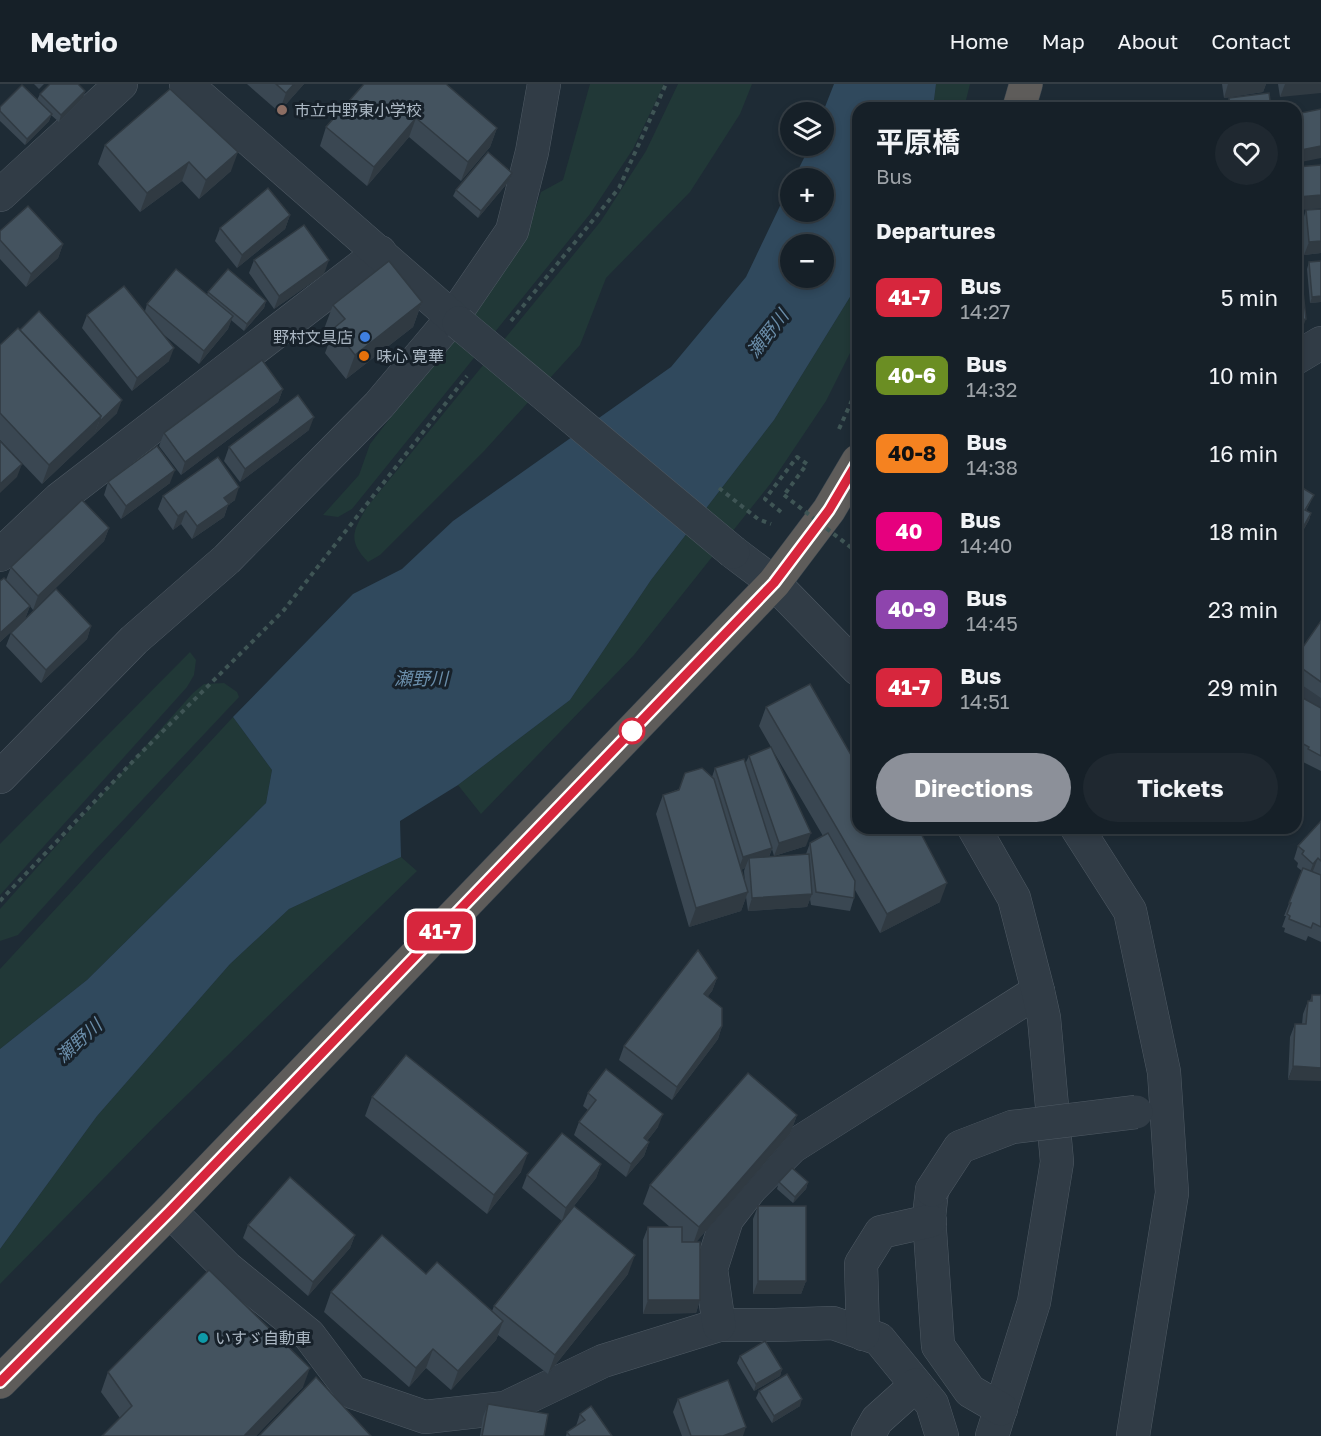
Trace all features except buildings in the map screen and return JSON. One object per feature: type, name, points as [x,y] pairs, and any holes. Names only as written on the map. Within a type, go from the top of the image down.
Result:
[{"type":"highway","points":[[1021,102],[1026,84]]},
{"type":"highway","points":[[0,1382],[170,1211],[774,583],[829,510],[852,471]]},
{"type":"street","points":[[0,195],[121,84]]},
{"type":"street","points":[[186,84],[457,319],[733,552],[774,583],[852,663]]},
{"type":"street","points":[[0,777],[134,640],[227,559],[379,405],[457,319],[512,231],[532,152],[544,84]]},
{"type":"street","points":[[0,555],[59,499],[380,252]]},
{"type":"street","points":[[1302,354],[1321,343]]},
{"type":"street","points":[[1302,699],[1321,708]]},
{"type":"street","points":[[977,834],[1014,898],[1038,991],[1044,1018],[1057,1162],[1035,1302],[997,1422]]},
{"type":"street","points":[[1081,834],[1130,911],[1164,1072],[1151,1109],[1172,1193],[1133,1436]]},
{"type":"street","points":[[719,1324],[711,1269],[727,1220],[751,1188],[792,1147],[1038,991]]},
{"type":"street","points":[[997,1422],[970,1391],[938,1346],[931,1206],[960,1147],[1012,1127],[1151,1109]]},
{"type":"street","points":[[863,1334],[861,1264],[881,1232],[931,1206]]},
{"type":"street","points":[[170,1211],[227,1268],[309,1335],[352,1392],[425,1417],[505,1408],[603,1361],[719,1324],[833,1323],[879,1339],[932,1404],[942,1436]]},
{"type":"street","points":[[868,1436],[877,1420],[916,1385]]},
{"type":"path","points":[[505,329],[619,188],[666,84]]},
{"type":"path","points":[[0,901],[136,758],[284,610],[366,502],[468,375]]},
{"type":"path","points":[[784,515],[765,499],[797,457],[807,464],[784,495],[852,548]]},
{"type":"green space","points":[[590,84],[664,84],[633,149],[590,214],[352,509],[338,517],[323,515],[359,475],[370,444],[500,277],[527,234],[541,192],[563,180]]},
{"type":"green space","points":[[678,84],[752,84],[740,114],[690,192],[606,278],[580,345],[485,450],[380,555],[368,562],[357,548],[354,535],[367,507],[601,221],[646,151]]},
{"type":"green space","points":[[936,84],[970,84],[966,102],[934,102]]},
{"type":"green space","points":[[852,294],[852,349],[826,401],[771,483],[634,655],[481,814],[458,785],[570,700],[651,580],[774,420]]},
{"type":"green space","points":[[190,652],[196,660],[194,675],[187,687],[0,895],[0,844]]},
{"type":"green space","points":[[224,683],[237,692],[239,697],[18,935],[0,941],[0,909],[193,693],[204,684]]},
{"type":"green space","points":[[233,717],[272,770],[266,803],[87,980],[0,1049],[0,969]]},
{"type":"green space","points":[[401,857],[417,871],[155,1126],[0,1284],[0,1249],[97,1116],[230,964],[289,909]]},
{"type":"water","name":"瀬野川","points":[[834,84],[936,84],[934,102],[852,102],[852,294],[774,420],[651,580],[570,700],[458,785],[400,821],[401,857],[289,909],[230,964],[97,1116],[0,1249],[0,1049],[87,980],[266,803],[272,770],[233,717],[353,594],[402,569],[453,521],[671,367],[746,277],[780,206],[780,222],[834,222],[834,168],[799,168],[805,156],[834,156],[834,102],[827,102]]},
{"type":"bus line","name":"41-7","points":[[0,1382],[170,1211],[774,583],[829,510],[852,471]]},
{"type":"place","name":"市立中野東小学校","points":[[282,110]]},
{"type":"place","name":"野村文具店","points":[[365,337]]},
{"type":"place","name":"味心 寛華","points":[[364,356]]},
{"type":"place","name":"いすゞ自動車","points":[[203,1338]]}]
